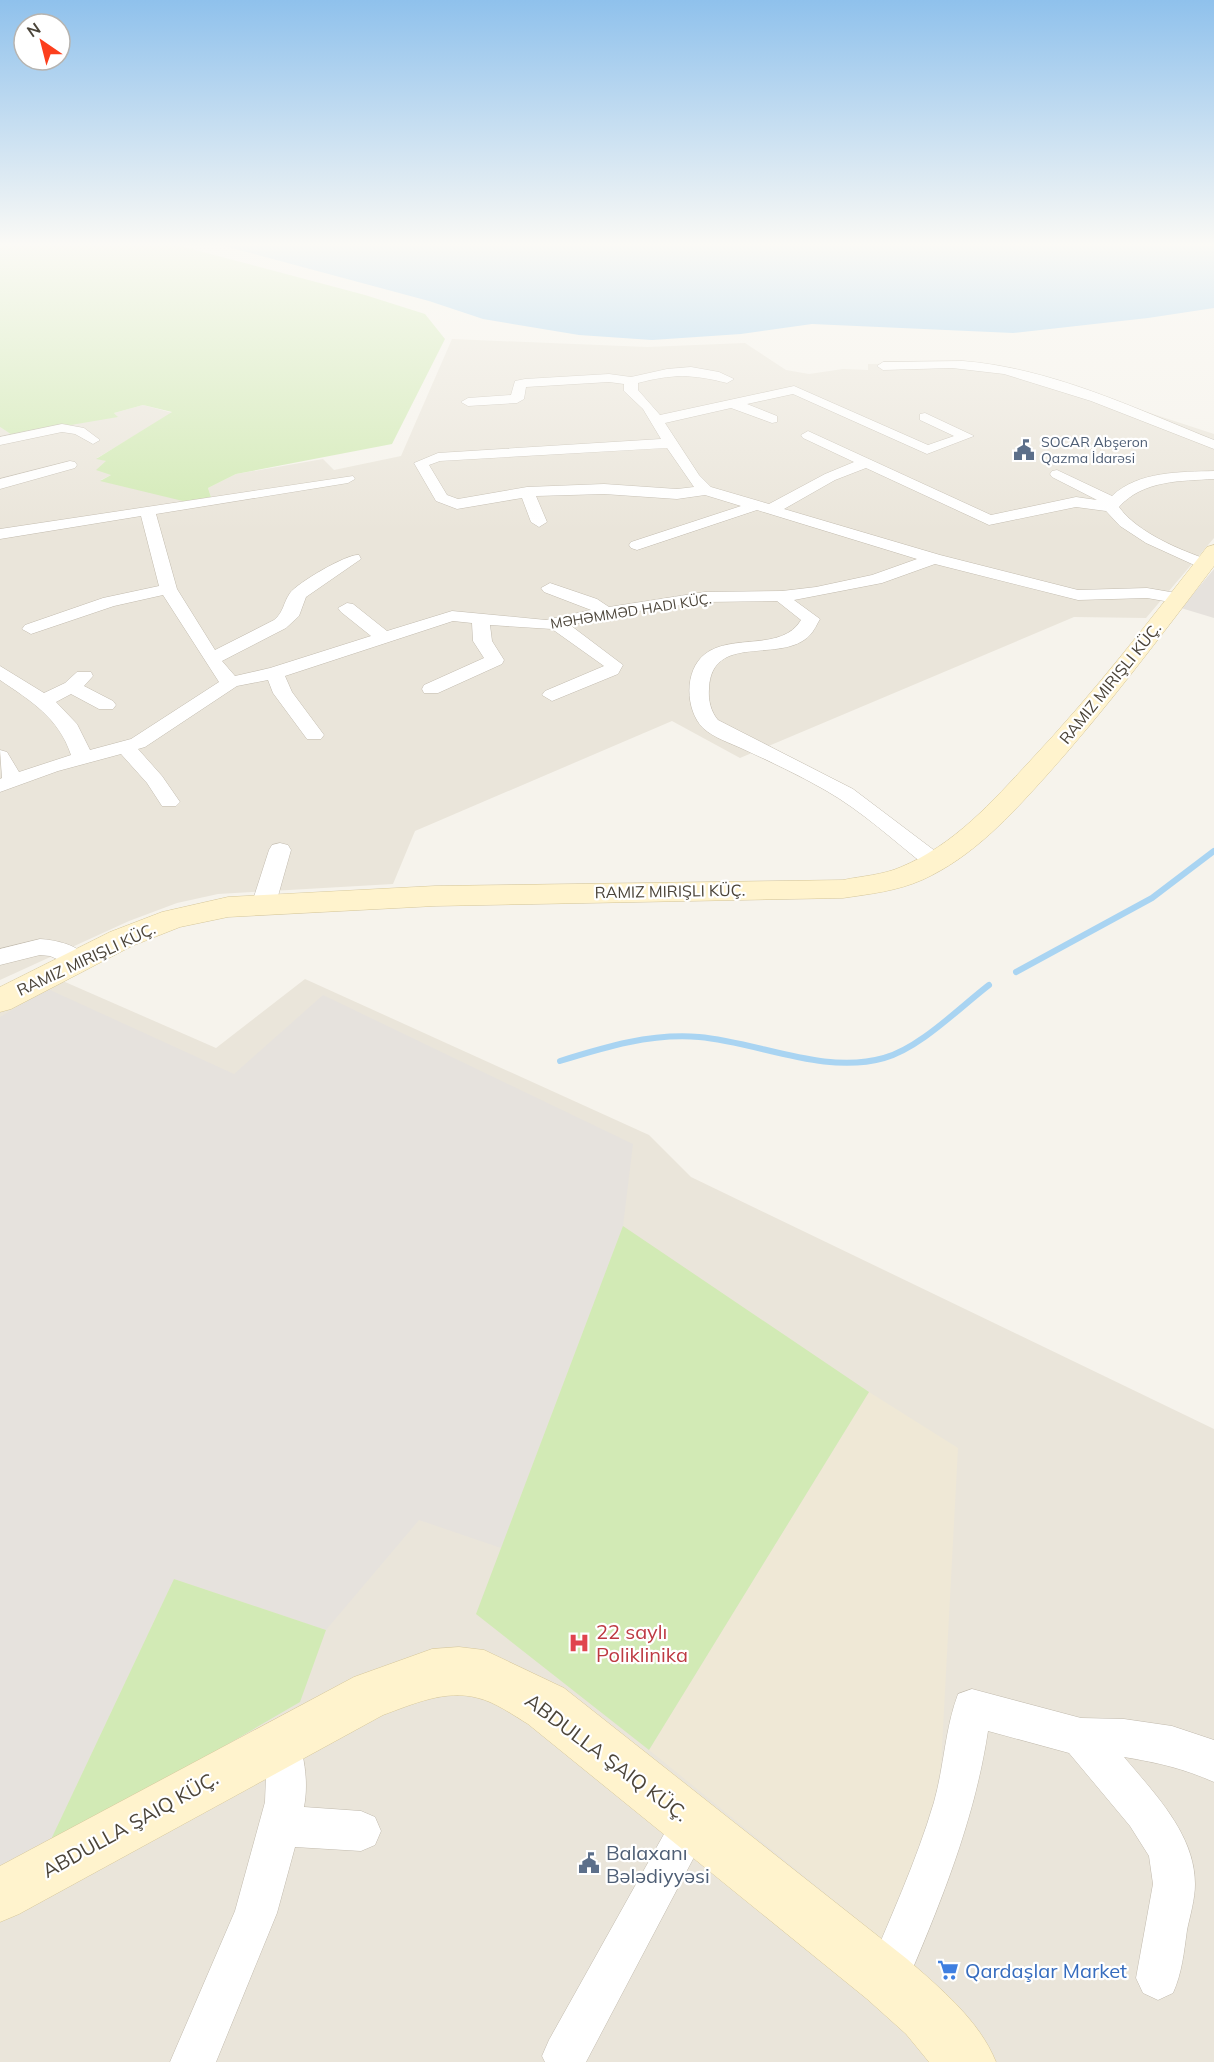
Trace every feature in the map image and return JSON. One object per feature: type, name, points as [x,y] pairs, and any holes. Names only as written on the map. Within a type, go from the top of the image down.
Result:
[{"type":"street","points":[[883,366],[952,365],[988,368],[1040,381],[1214,445]]},
{"type":"street","points":[[468,402],[517,399],[520,384],[588,372],[631,381],[674,370],[710,373],[726,379]]},
{"type":"street","points":[[631,381],[632,391],[658,420],[693,478],[706,490],[934,559],[1078,594],[1105,596],[1147,592],[1176,598]]},
{"type":"street","points":[[658,420],[794,390],[927,450],[967,436],[925,417]]},
{"type":"street","points":[[733,404],[772,419]]},
{"type":"street","points":[[1110,421],[1128,412]]},
{"type":"street","points":[[0,441],[62,428],[79,430],[93,440]]},
{"type":"street","points":[[1162,442],[1165,436],[1177,430]]},
{"type":"street","points":[[808,435],[865,464],[989,520],[1069,503],[1113,504],[1131,490],[1155,482],[1214,475]]},
{"type":"street","points":[[671,443],[438,457],[422,463],[441,498],[457,504],[527,492],[604,489],[677,494],[706,490]]},
{"type":"street","points":[[637,545],[762,508],[865,464]]},
{"type":"street","points":[[0,484],[26,475],[70,465]]},
{"type":"street","points":[[1057,474],[1113,504],[1118,518],[1178,554],[1209,557]]},
{"type":"street","points":[[0,534],[145,505],[155,498],[180,506],[348,479]]},
{"type":"street","points":[[527,492],[539,522]]},
{"type":"street","points":[[145,505],[168,589],[222,675],[231,682]]},
{"type":"street","name":"RAMIZ MIRIŞLI KÜÇ.","points":[[0,1001],[121,939],[174,919],[228,907],[264,903],[435,896],[843,889],[892,881],[935,862],[972,836],[998,812],[1066,738],[1122,672],[1209,557]]},
{"type":"street","points":[[213,658],[280,624],[290,616],[298,594],[353,559]]},
{"type":"street","name":"MƏHƏMMƏD HADI KÜÇ.","points":[[7,783],[82,758],[126,748],[158,732],[231,682],[274,673],[383,636],[452,616],[533,625],[555,623],[606,612],[705,597],[782,596],[847,586],[934,559]]},
{"type":"street","points":[[550,588],[591,603],[606,612]]},
{"type":"street","points":[[30,629],[109,602],[168,589]]},
{"type":"street","points":[[782,596],[788,604],[811,619],[808,626],[786,641],[733,649],[720,654],[701,668],[697,677],[703,712],[707,720],[732,736],[836,788],[935,862]]},
{"type":"street","points":[[347,608],[383,636]]},
{"type":"street","points":[[431,689],[495,660],[482,640],[479,629],[482,619]]},
{"type":"street","points":[[552,695],[610,670],[614,665],[555,623]]},
{"type":"street","points":[[0,672],[71,726],[82,758]]},
{"type":"street","points":[[274,673],[283,693],[314,735]]},
{"type":"street","points":[[41,701],[78,681],[106,705]]},
{"type":"street","points":[[126,748],[155,780],[169,801]]},
{"type":"street","points":[[0,756],[7,783]]},
{"type":"street","points":[[264,903],[280,850]]},
{"type":"street","points":[[0,957],[31,948],[49,946],[77,960]]},
{"type":"street","name":"ABDULLA ŞAIQ KÜÇ.","points":[[0,1895],[280,1742],[399,1682],[432,1672],[484,1674],[546,1706],[887,1979],[926,2014],[966,2062]]},
{"type":"street","points":[[887,1979],[922,1897],[944,1835],[962,1773],[972,1708],[1081,1737],[1124,1738],[1172,1746],[1204,1755],[1214,1762]]},
{"type":"street","points":[[1081,1737],[1144,1812],[1168,1849],[1174,1884],[1158,1978]]},
{"type":"street","points":[[193,2062],[256,1913],[280,1826],[285,1802],[286,1774],[280,1742]]},
{"type":"street","points":[[565,2056],[692,1823]]},
{"type":"street","points":[[280,1826],[361,1831]]},
{"type":"shaded area","points":[[452,339],[647,347],[745,343],[786,370],[809,374],[843,369],[868,370],[868,364],[972,363],[1034,375],[1214,434],[1214,538],[1146,618],[1074,617],[740,758],[672,721],[415,831],[393,884],[218,894],[177,903],[129,921],[0,980],[0,427],[12,435],[117,416],[114,413],[143,405],[173,413],[97,458],[106,461],[111,475],[101,480],[211,497],[208,488],[236,474],[323,459],[334,470],[401,456]]},
{"type":"shaded area","points":[[1214,569],[1214,618],[1181,608]]},
{"type":"shaded area","points":[[56,978],[216,1048],[305,979],[649,1135],[691,1177],[1214,1429],[1214,2062],[0,2062],[0,1011]]},
{"type":"shaded area","points":[[48,989],[234,1074],[323,995],[633,1144],[623,1226],[501,1548],[419,1520],[326,1630],[174,1579],[46,1850],[0,1873],[0,1017]]},
{"type":"shaded area","points":[[869,1392],[958,1448],[938,1822],[884,1941],[649,1750]]},
{"type":"green space","points":[[0,339],[445,339],[392,444],[236,474],[208,488],[211,497],[187,502],[100,481],[111,475],[96,470],[106,461],[96,459],[172,412],[143,405],[114,413],[118,417],[12,435],[0,427]]},
{"type":"green space","points":[[623,1226],[869,1392],[649,1750],[476,1614]]},
{"type":"green space","points":[[174,1579],[326,1630],[300,1702],[46,1850]]},
{"type":"waterway","points":[[1016,972],[1152,898],[1214,851]]},
{"type":"waterway","points":[[560,1061],[628,1042],[681,1036],[721,1040],[791,1056],[838,1063],[884,1058],[898,1053],[925,1037],[989,985]]},
{"type":"place","name":"SOCAR Abşeron Qazma İdarəsi","points":[[1024,450]]},
{"type":"place","name":"22 saylı Poliklinika","points":[[579,1643]]},
{"type":"place","name":"Balaxanı Bələdiyyəsi","points":[[589,1863]]},
{"type":"place","name":"Qardaşlar Market","points":[[948,1970]]}]
